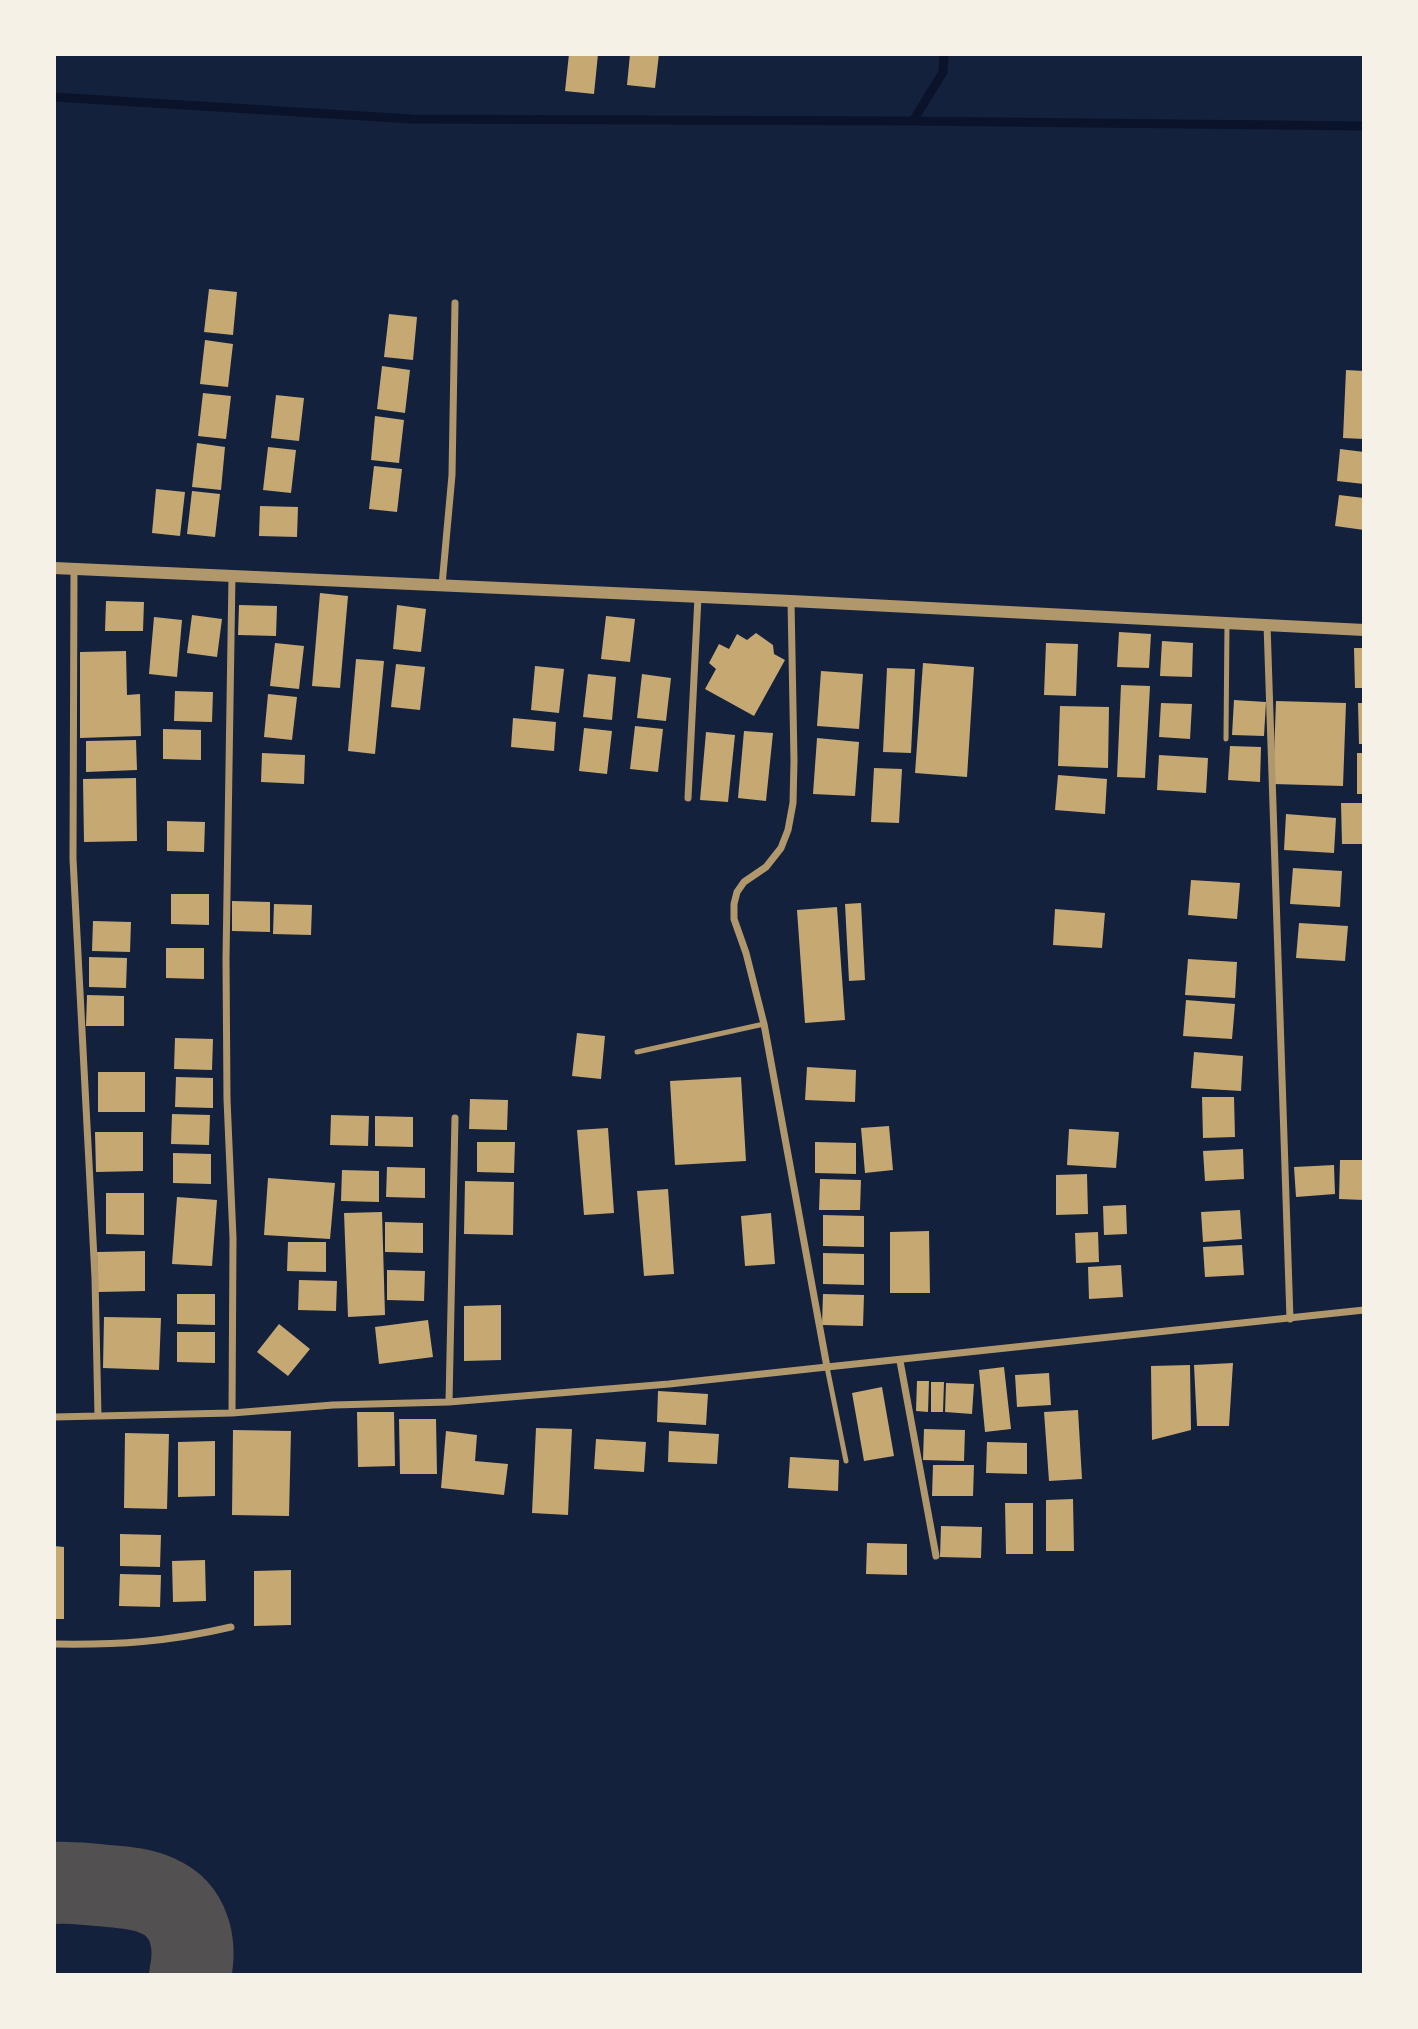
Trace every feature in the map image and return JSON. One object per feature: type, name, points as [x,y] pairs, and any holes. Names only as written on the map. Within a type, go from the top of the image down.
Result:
[{"type":"street","points":[[442,585],[452,475],[455,303]]},
{"type":"street","points":[[54,568],[1364,630]]},
{"type":"street","points":[[75,569],[73,859],[95,1278],[98,1416]]},
{"type":"street","points":[[232,575],[226,997],[233,1238],[232,1413]]},
{"type":"street","points":[[688,798],[698,597]]},
{"type":"street","points":[[791,601],[793,803],[788,830],[781,848],[766,867],[744,882],[737,892],[734,919],[746,953],[764,1024],[827,1367]]},
{"type":"street","points":[[1267,624],[1290,1319]]},
{"type":"street","points":[[449,1402],[455,1118]]},
{"type":"street","points":[[54,1417],[232,1413],[333,1405],[449,1402],[900,1361],[1364,1310]]},
{"type":"street","points":[[900,1361],[936,1556]]},
{"type":"street","points":[[54,1644],[156,1642],[231,1627]]},
{"type":"lane","points":[[1226,739],[1227,622]]},
{"type":"lane","points":[[637,1052],[764,1024]]},
{"type":"lane","points":[[827,1367],[846,1461]]},
{"type":"building","points":[[569,54],[598,54],[594,94],[565,91]]},
{"type":"building","points":[[630,54],[659,54],[655,88],[627,85]]},
{"type":"building","points":[[209,289],[237,292],[233,335],[204,332]]},
{"type":"building","points":[[389,314],[417,317],[413,360],[384,357]]},
{"type":"building","points":[[205,340],[233,344],[228,387],[200,384]]},
{"type":"building","points":[[382,366],[410,370],[405,413],[377,409]]},
{"type":"building","points":[[1346,370],[1364,371],[1364,439],[1343,438]]},
{"type":"building","points":[[203,393],[231,396],[226,439],[198,436]]},
{"type":"building","points":[[276,395],[304,398],[299,441],[271,438]]},
{"type":"building","points":[[375,416],[404,420],[399,463],[371,460]]},
{"type":"building","points":[[197,443],[225,447],[221,490],[192,487]]},
{"type":"building","points":[[268,447],[296,450],[291,493],[263,490]]},
{"type":"building","points":[[1340,449],[1364,452],[1364,484],[1337,481]]},
{"type":"building","points":[[374,466],[402,469],[397,512],[369,509]]},
{"type":"building","points":[[156,489],[185,492],[180,536],[152,533]]},
{"type":"building","points":[[192,491],[220,494],[215,537],[187,534]]},
{"type":"building","points":[[1339,495],[1364,498],[1364,530],[1335,526]]},
{"type":"building","points":[[260,506],[298,507],[297,537],[259,536]]},
{"type":"building","points":[[320,593],[348,596],[340,688],[312,686]]},
{"type":"building","points":[[106,601],[144,602],[143,631],[105,631]]},
{"type":"building","points":[[239,605],[277,606],[276,636],[238,635]]},
{"type":"building","points":[[397,605],[426,609],[421,652],[393,649]]},
{"type":"building","points":[[192,615],[222,619],[217,657],[187,653]]},
{"type":"building","points":[[606,616],[635,619],[630,662],[601,659]]},
{"type":"building","points":[[154,617],[182,620],[177,677],[149,674]]},
{"type":"building","points":[[1119,632],[1151,634],[1149,668],[1117,667]]},
{"type":"building","points":[[756,633],[773,645],[774,654],[785,660],[754,716],[705,689],[716,669],[709,663],[719,644],[729,649],[737,634],[747,640]]},
{"type":"building","points":[[1162,641],[1193,643],[1192,677],[1160,676]]},
{"type":"building","points":[[275,643],[304,646],[299,689],[270,686]]},
{"type":"building","points":[[1046,643],[1078,644],[1076,696],[1044,695]]},
{"type":"building","points":[[1354,648],[1364,648],[1364,688],[1355,688]]},
{"type":"building","points":[[126,651],[127,695],[140,694],[141,736],[80,738],[80,652]]},
{"type":"building","points":[[356,659],[384,661],[375,754],[348,751]]},
{"type":"building","points":[[923,663],[974,667],[967,777],[915,773]]},
{"type":"building","points":[[396,664],[425,667],[420,710],[391,707]]},
{"type":"building","points":[[535,666],[564,669],[559,713],[531,710]]},
{"type":"building","points":[[887,668],[915,669],[911,753],[883,752]]},
{"type":"building","points":[[821,671],[863,674],[859,729],[817,726]]},
{"type":"building","points":[[588,674],[616,677],[612,720],[583,717]]},
{"type":"building","points":[[642,674],[671,678],[666,721],[637,718]]},
{"type":"building","points":[[1121,685],[1150,686],[1145,778],[1117,777]]},
{"type":"building","points":[[175,691],[213,692],[212,722],[174,721]]},
{"type":"building","points":[[268,694],[297,697],[292,740],[264,737]]},
{"type":"building","points":[[1234,700],[1266,702],[1264,736],[1232,735]]},
{"type":"building","points":[[1276,701],[1346,703],[1343,786],[1273,784]]},
{"type":"building","points":[[1161,703],[1192,704],[1190,739],[1159,737]]},
{"type":"building","points":[[1358,703],[1364,703],[1364,744],[1359,744]]},
{"type":"building","points":[[1060,706],[1109,707],[1108,768],[1058,766]]},
{"type":"building","points":[[513,718],[556,722],[554,751],[511,747]]},
{"type":"building","points":[[635,726],[663,729],[658,772],[630,769]]},
{"type":"building","points":[[584,728],[612,731],[607,774],[579,771]]},
{"type":"building","points":[[163,729],[201,730],[201,760],[163,759]]},
{"type":"building","points":[[744,731],[773,733],[766,801],[738,798]]},
{"type":"building","points":[[706,732],[735,735],[728,802],[700,800]]},
{"type":"building","points":[[817,738],[859,742],[855,796],[813,794]]},
{"type":"building","points":[[136,740],[137,770],[86,772],[86,741]]},
{"type":"building","points":[[1230,746],[1261,747],[1260,782],[1228,780]]},
{"type":"building","points":[[262,753],[305,755],[304,784],[261,782]]},
{"type":"building","points":[[1357,753],[1364,753],[1364,794],[1357,794]]},
{"type":"building","points":[[1159,755],[1208,758],[1206,793],[1157,790]]},
{"type":"building","points":[[874,768],[902,769],[899,823],[871,822]]},
{"type":"building","points":[[1058,775],[1107,779],[1105,814],[1055,810]]},
{"type":"building","points":[[136,778],[137,841],[84,842],[83,779]]},
{"type":"building","points":[[1341,803],[1364,803],[1364,844],[1342,844]]},
{"type":"building","points":[[1286,814],[1336,818],[1334,853],[1284,850]]},
{"type":"building","points":[[167,821],[205,822],[204,852],[167,851]]},
{"type":"building","points":[[1293,868],[1342,871],[1340,907],[1290,904]]},
{"type":"building","points":[[1191,880],[1240,883],[1237,919],[1188,915]]},
{"type":"building","points":[[171,894],[209,894],[209,925],[171,924]]},
{"type":"building","points":[[232,901],[270,902],[270,932],[232,931]]},
{"type":"building","points":[[861,903],[865,980],[849,981],[845,904]]},
{"type":"building","points":[[274,904],[312,905],[311,935],[273,934]]},
{"type":"building","points":[[837,907],[845,1020],[805,1023],[797,910]]},
{"type":"building","points":[[1055,909],[1105,913],[1102,948],[1053,945]]},
{"type":"building","points":[[93,921],[131,922],[130,952],[92,951]]},
{"type":"building","points":[[1299,923],[1348,926],[1345,961],[1296,958]]},
{"type":"building","points":[[166,948],[204,948],[204,979],[166,978]]},
{"type":"building","points":[[89,957],[127,958],[126,988],[89,987]]},
{"type":"building","points":[[1188,959],[1237,962],[1235,998],[1185,995]]},
{"type":"building","points":[[87,995],[124,996],[124,1026],[86,1026]]},
{"type":"building","points":[[1186,1000],[1235,1004],[1232,1039],[1183,1036]]},
{"type":"building","points":[[577,1033],[605,1036],[601,1079],[572,1076]]},
{"type":"building","points":[[175,1038],[213,1039],[212,1070],[174,1069]]},
{"type":"building","points":[[1194,1052],[1243,1056],[1241,1091],[1191,1088]]},
{"type":"building","points":[[807,1067],[856,1070],[855,1102],[805,1100]]},
{"type":"building","points":[[98,1072],[145,1072],[145,1112],[98,1112]]},
{"type":"building","points":[[176,1077],[213,1078],[213,1108],[175,1107]]},
{"type":"building","points":[[741,1077],[746,1161],[675,1165],[670,1081]]},
{"type":"building","points":[[1202,1097],[1234,1097],[1235,1137],[1203,1138]]},
{"type":"building","points":[[470,1099],[508,1100],[507,1130],[469,1129]]},
{"type":"building","points":[[172,1114],[210,1115],[209,1145],[171,1144]]},
{"type":"building","points":[[331,1115],[369,1116],[368,1146],[330,1145]]},
{"type":"building","points":[[375,1116],[413,1117],[413,1147],[375,1146]]},
{"type":"building","points":[[889,1126],[893,1170],[865,1173],[861,1128]]},
{"type":"building","points":[[608,1128],[614,1213],[584,1215],[577,1130]]},
{"type":"building","points":[[1069,1129],[1119,1132],[1116,1168],[1067,1165]]},
{"type":"building","points":[[95,1132],[143,1132],[143,1171],[96,1172]]},
{"type":"building","points":[[477,1142],[515,1142],[514,1173],[477,1172]]},
{"type":"building","points":[[815,1142],[856,1143],[856,1174],[815,1173]]},
{"type":"building","points":[[1243,1149],[1244,1179],[1205,1181],[1203,1151]]},
{"type":"building","points":[[173,1153],[211,1154],[211,1184],[173,1183]]},
{"type":"building","points":[[1340,1160],[1364,1160],[1364,1200],[1339,1199]]},
{"type":"building","points":[[1334,1165],[1335,1194],[1296,1197],[1294,1167]]},
{"type":"building","points":[[387,1167],[425,1168],[425,1198],[386,1197]]},
{"type":"building","points":[[342,1170],[379,1171],[379,1202],[341,1201]]},
{"type":"building","points":[[1087,1174],[1088,1214],[1056,1215],[1056,1175]]},
{"type":"building","points":[[268,1178],[335,1183],[330,1239],[264,1235]]},
{"type":"building","points":[[820,1179],[861,1180],[860,1210],[819,1210]]},
{"type":"building","points":[[465,1181],[514,1182],[513,1235],[464,1234]]},
{"type":"building","points":[[668,1189],[674,1274],[644,1276],[637,1191]]},
{"type":"building","points":[[106,1193],[144,1193],[144,1235],[106,1234]]},
{"type":"building","points":[[177,1197],[217,1200],[212,1266],[172,1264]]},
{"type":"building","points":[[1126,1205],[1127,1234],[1104,1235],[1103,1206]]},
{"type":"building","points":[[1240,1210],[1242,1239],[1203,1242],[1201,1212]]},
{"type":"building","points":[[382,1212],[385,1315],[348,1317],[344,1213]]},
{"type":"building","points":[[771,1213],[775,1264],[745,1266],[741,1216]]},
{"type":"building","points":[[823,1215],[864,1216],[864,1247],[823,1246]]},
{"type":"building","points":[[385,1222],[423,1223],[423,1253],[385,1252]]},
{"type":"building","points":[[929,1231],[930,1293],[890,1293],[890,1232]]},
{"type":"building","points":[[1098,1232],[1099,1262],[1076,1263],[1075,1233]]},
{"type":"building","points":[[288,1242],[326,1242],[326,1272],[287,1271]]},
{"type":"building","points":[[1242,1245],[1244,1275],[1205,1277],[1203,1247]]},
{"type":"building","points":[[145,1251],[145,1291],[98,1292],[97,1252]]},
{"type":"building","points":[[823,1253],[864,1254],[864,1285],[823,1284]]},
{"type":"building","points":[[1121,1265],[1123,1297],[1089,1299],[1088,1267]]},
{"type":"building","points":[[387,1270],[425,1271],[424,1301],[387,1300]]},
{"type":"building","points":[[299,1280],[337,1281],[336,1311],[298,1310]]},
{"type":"building","points":[[177,1294],[215,1294],[215,1325],[177,1324]]},
{"type":"building","points":[[823,1294],[864,1295],[863,1326],[822,1325]]},
{"type":"building","points":[[501,1305],[501,1360],[464,1361],[464,1306]]},
{"type":"building","points":[[104,1317],[161,1318],[159,1370],[103,1368]]},
{"type":"building","points":[[428,1320],[433,1357],[379,1364],[375,1327]]},
{"type":"building","points":[[279,1324],[310,1349],[288,1376],[257,1352]]},
{"type":"building","points":[[177,1332],[215,1332],[215,1363],[177,1362]]},
{"type":"building","points":[[1233,1363],[1229,1426],[1197,1426],[1194,1365]]},
{"type":"building","points":[[1190,1365],[1191,1430],[1152,1440],[1151,1366]]},
{"type":"building","points":[[1004,1367],[1011,1429],[985,1432],[979,1370]]},
{"type":"building","points":[[1049,1373],[1051,1405],[1017,1407],[1015,1375]]},
{"type":"building","points":[[917,1381],[929,1381],[928,1412],[916,1411]]},
{"type":"building","points":[[931,1382],[944,1382],[943,1412],[931,1412]]},
{"type":"building","points":[[946,1383],[974,1384],[972,1414],[945,1412]]},
{"type":"building","points":[[882,1387],[894,1456],[864,1461],[852,1393]]},
{"type":"building","points":[[658,1391],[708,1394],[706,1425],[657,1422]]},
{"type":"building","points":[[1078,1410],[1082,1479],[1049,1481],[1044,1412]]},
{"type":"building","points":[[357,1412],[394,1412],[395,1466],[358,1467]]},
{"type":"building","points":[[399,1419],[436,1419],[437,1474],[400,1474]]},
{"type":"building","points":[[536,1428],[572,1429],[568,1515],[532,1513]]},
{"type":"building","points":[[924,1429],[965,1430],[964,1461],[923,1460]]},
{"type":"building","points":[[233,1430],[291,1431],[289,1516],[232,1515]]},
{"type":"building","points":[[446,1431],[477,1435],[475,1461],[508,1464],[504,1495],[441,1488]]},
{"type":"building","points":[[669,1431],[719,1434],[717,1464],[668,1462]]},
{"type":"building","points":[[125,1433],[169,1434],[167,1509],[124,1508]]},
{"type":"building","points":[[596,1439],[646,1442],[644,1472],[594,1469]]},
{"type":"building","points":[[215,1441],[215,1496],[178,1497],[178,1442]]},
{"type":"building","points":[[987,1442],[1027,1443],[1027,1474],[986,1473]]},
{"type":"building","points":[[790,1457],[839,1460],[838,1491],[788,1488]]},
{"type":"building","points":[[933,1465],[974,1465],[973,1496],[932,1496]]},
{"type":"building","points":[[1073,1499],[1074,1551],[1046,1551],[1046,1500]]},
{"type":"building","points":[[1005,1503],[1033,1503],[1033,1554],[1006,1554]]},
{"type":"building","points":[[941,1526],[982,1527],[981,1558],[940,1557]]},
{"type":"building","points":[[120,1534],[161,1535],[160,1567],[120,1566]]},
{"type":"building","points":[[867,1543],[907,1544],[907,1575],[866,1574]]},
{"type":"building","points":[[54,1546],[64,1547],[64,1619],[54,1619]]},
{"type":"building","points":[[205,1560],[206,1601],[173,1602],[172,1561]]},
{"type":"building","points":[[291,1570],[291,1625],[254,1626],[254,1571]]},
{"type":"building","points":[[120,1574],[161,1575],[160,1607],[119,1606]]},
{"type":"waterway","points":[[913,121],[943,72],[944,54]]},
{"type":"waterway","points":[[54,97],[412,119],[1364,126]]},
{"type":"taxiway","points":[[54,1883],[136,1889],[169,1902],[189,1929],[192,1952],[190,1975]]}]
